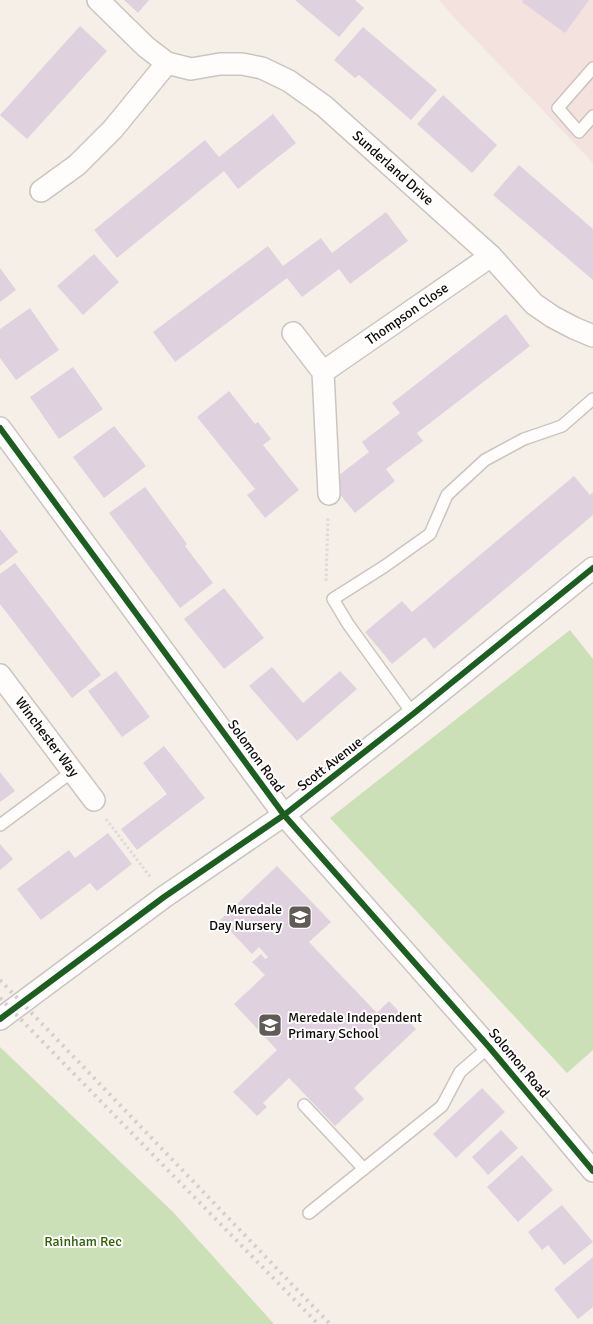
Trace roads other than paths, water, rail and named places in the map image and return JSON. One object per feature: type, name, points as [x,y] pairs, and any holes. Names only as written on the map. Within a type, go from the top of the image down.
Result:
[{"type":"street","name":"Sunderland Drive","points":[[98,0],[146,46],[167,62],[191,69],[220,64],[242,64],[262,68],[289,81],[324,106],[490,256],[534,304],[553,317],[593,336]]},
{"type":"street","points":[[41,191],[76,165],[113,129],[167,62]]},
{"type":"street","name":"Thompson Close","points":[[323,372],[490,256]]},
{"type":"street","points":[[293,333],[323,372],[329,494]]},
{"type":"street","name":"Solomon Road","points":[[0,428],[284,816],[489,1048],[589,1157]]},
{"type":"street","name":"Scott Avenue","points":[[0,1019],[164,897],[284,816],[590,577]]},
{"type":"street","name":"Winchester Way","points":[[0,675],[94,800]]},
{"type":"lane","points":[[593,68],[558,108],[580,132],[593,116]]},
{"type":"lane","points":[[413,714],[348,624],[333,599],[385,566],[430,534],[447,496],[485,460],[524,439],[562,426],[593,399]]},
{"type":"lane","points":[[0,826],[73,771]]},
{"type":"lane","points":[[309,1213],[442,1106],[460,1072],[489,1048]]},
{"type":"lane","points":[[304,1105],[364,1169]]},
{"type":"railway","points":[[0,980],[330,1324]]},
{"type":"railway","points":[[0,998],[318,1324]]},
{"type":"place","name":"Meredale Day Nursery","points":[[300,917]]},
{"type":"place","name":"Meredale Independent Primary School","points":[[270,1025]]},
{"type":"park label","name":"Rainham Rec","points":[[83,1241]]}]
